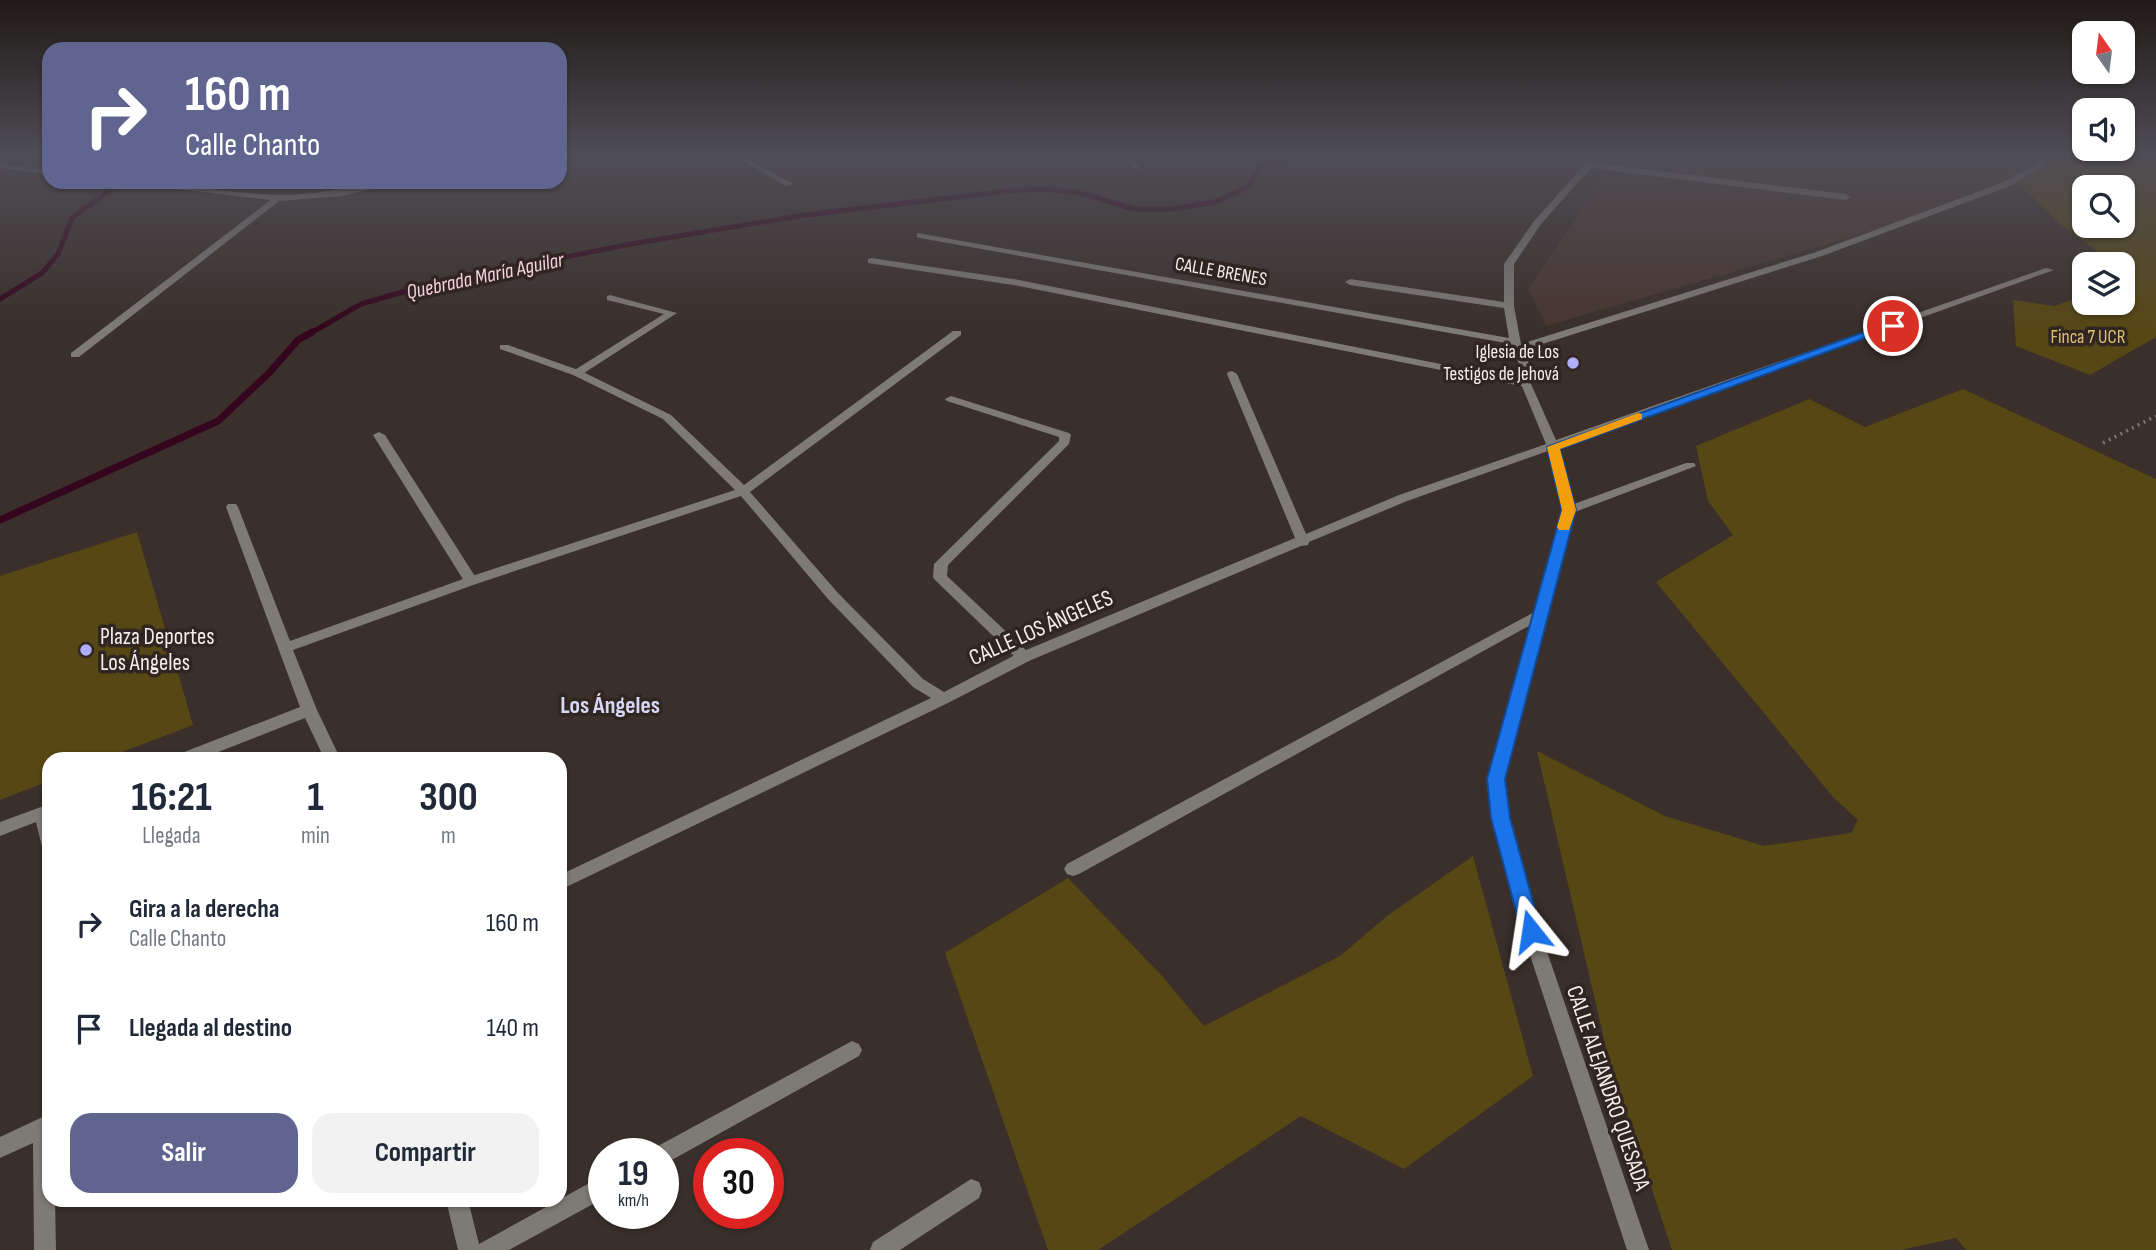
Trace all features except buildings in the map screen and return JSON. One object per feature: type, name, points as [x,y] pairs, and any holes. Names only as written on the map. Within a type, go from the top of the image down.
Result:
[{"type":"street","points":[[75,355],[259,213]]},
{"type":"street","name":"CALLE ALEJANDRO QUESADA","points":[[1545,213],[1509,264],[1509,306],[1524,364],[1526,384],[1536,414],[1553,447],[1569,510],[1496,779],[1500,818],[1531,931],[1638,1250]]},
{"type":"street","points":[[1517,345],[1832,250],[1929,213]]},
{"type":"street","name":"CALLE BRENES","points":[[920,235],[1517,345]]},
{"type":"street","points":[[871,261],[1019,283],[1526,384]]},
{"type":"street","name":"CALLE LOS ÁNGELES","points":[[567,880],[943,699],[1024,657],[1403,498],[2049,270]]},
{"type":"street","points":[[1350,282],[1509,306]]},
{"type":"street","points":[[577,373],[673,313],[610,298]]},
{"type":"street","points":[[284,648],[471,581],[743,491],[957,333]]},
{"type":"street","points":[[504,347],[577,373],[667,417],[743,491],[833,596],[918,683],[943,699]]},
{"type":"street","points":[[1232,374],[1303,542]]},
{"type":"street","points":[[951,400],[1065,435],[1065,442],[941,564],[940,577],[1024,657]]},
{"type":"street","points":[[379,435],[471,581]]},
{"type":"street","points":[[1569,510],[1690,466]]},
{"type":"street","points":[[232,507],[284,648],[328,752]]},
{"type":"street","points":[[1073,869],[1542,613]]},
{"type":"street","points":[[201,752],[309,710]]},
{"type":"street","points":[[0,829],[42,813]]},
{"type":"street","points":[[679,1145],[852,1050]]},
{"type":"street","points":[[0,1148],[42,1128]]},
{"type":"street","points":[[881,1250],[971,1190]]},
{"type":"street","points":[[567,1206],[588,1195]]},
{"type":"street","points":[[45,1207],[45,1250]]},
{"type":"street","points":[[459,1207],[469,1250]]},
{"type":"street","points":[[487,1250],[566,1207]]},
{"type":"path","points":[[2103,443],[2156,416]]},
{"type":"shaded area","points":[[1579,213],[1933,213],[1546,326],[1528,289]]},
{"type":"green space","points":[[2049,213],[2072,213],[2072,233],[2060,224]]},
{"type":"green space","name":"Finca 7 UCR","points":[[2135,213],[2156,213],[2156,337],[2090,375],[2016,346],[2013,300],[2055,306],[2072,300],[2072,315],[2135,315],[2135,252],[2098,252],[2079,238],[2135,238]]},
{"type":"green space","points":[[1963,389],[2156,479],[2156,1250],[1966,1250],[1956,1238],[1900,1250],[1672,1250],[1608,1056],[1537,751],[1665,816],[1764,846],[1851,833],[1858,820],[1833,797],[1656,582],[1733,535],[1708,501],[1696,446],[1809,399],[1865,427]]},
{"type":"green space","name":"Plaza Deportes Los Ángeles","points":[[137,532],[193,725],[122,752],[42,752],[42,784],[0,800],[0,576]]},
{"type":"green space","points":[[1473,856],[1533,1076],[1404,1169],[1301,1116],[1098,1250],[1048,1250],[945,953],[1068,878],[1163,977],[1204,1026],[1340,956],[1387,916]]},
{"type":"waterway","points":[[0,299],[42,273],[58,254],[72,218],[78,213]]},
{"type":"waterway","name":"Quebrada María Aguilar","points":[[309,334],[361,304],[434,283],[631,244],[819,213]]},
{"type":"waterway","name":"Quebrada María Aguilar","points":[[0,520],[218,421],[269,373],[298,340],[312,332]]},
{"type":"slow traffic","points":[[1564,527],[1569,510],[1553,447],[1638,417]]},
{"type":"place","name":"Iglesia de Los Testigos de Jehová","points":[[1573,363]]},
{"type":"place","name":"Plaza Deportes Los Ángeles","points":[[86,650]]},
{"type":"district","name":"Los Ángeles","points":[[610,705]]},
{"type":"route","points":[[1531,931],[1500,818],[1496,779],[1569,510],[1553,447],[1893,326]]}]
